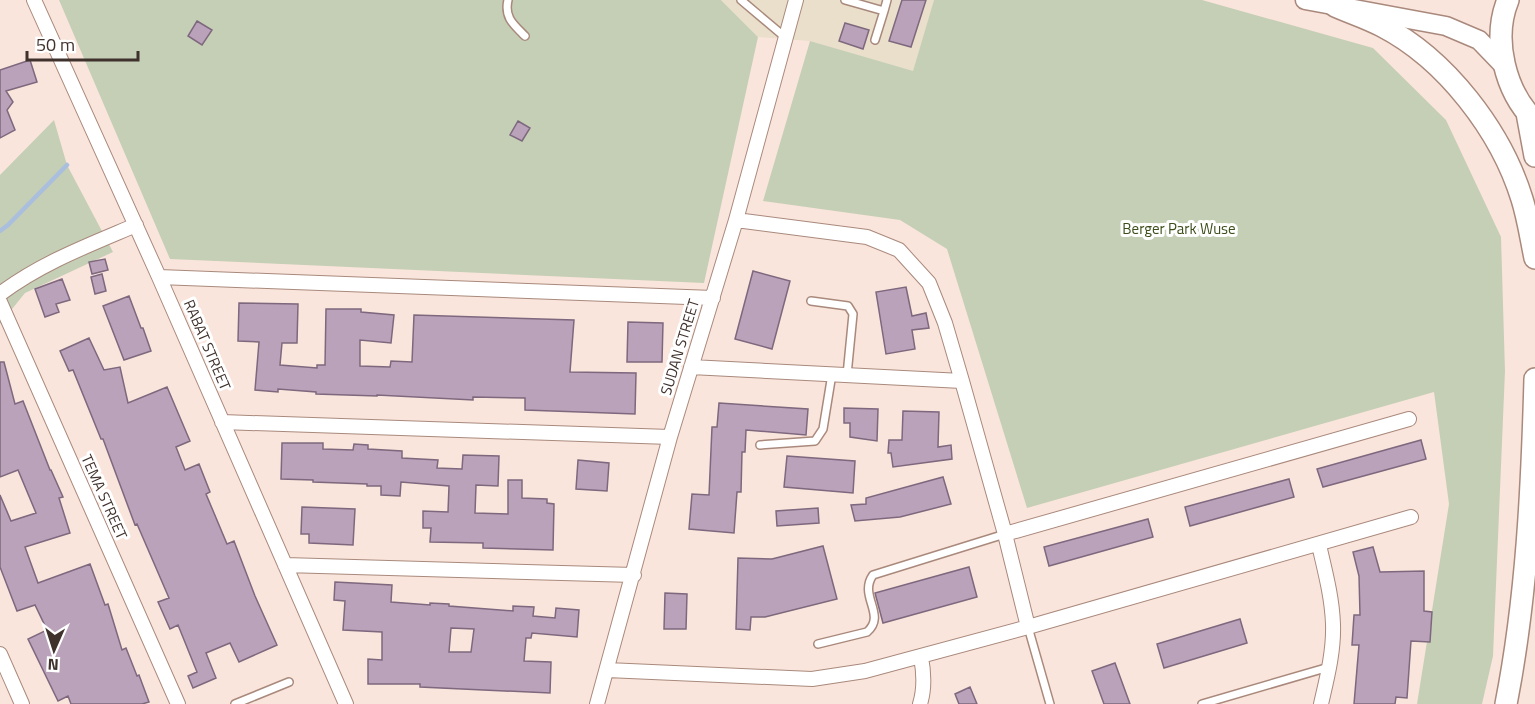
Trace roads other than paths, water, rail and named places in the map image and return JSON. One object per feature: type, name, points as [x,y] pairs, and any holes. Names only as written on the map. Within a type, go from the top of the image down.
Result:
[{"type":"highway","points":[[1508,0],[1502,36],[1505,67],[1514,91],[1531,117],[1535,156]]},
{"type":"highway","points":[[1335,6],[1382,26],[1408,42],[1452,81],[1473,104],[1508,163],[1522,200],[1535,258]]},
{"type":"highway","points":[[1506,704],[1517,651],[1527,539],[1535,379]]},
{"type":"main road","points":[[1305,0],[1446,26],[1479,40],[1505,67]]},
{"type":"street","name":"RABAT STREET","points":[[34,0],[136,225],[346,704]]},
{"type":"street","name":"SUDAN STREET","points":[[597,704],[670,437],[736,220],[796,0]]},
{"type":"street","points":[[736,220],[867,237],[899,250],[928,283],[945,323],[962,381],[1005,534],[1028,627]]},
{"type":"street","points":[[0,294],[20,279],[52,261],[136,225]]},
{"type":"street","points":[[159,277],[713,298]]},
{"type":"street","name":"TEMA STREET","points":[[0,303],[178,704]]},
{"type":"street","points":[[691,367],[962,381]]},
{"type":"street","points":[[1005,534],[1409,419]]},
{"type":"street","points":[[222,422],[670,437]]},
{"type":"street","points":[[607,670],[812,679],[865,671],[1319,545],[1411,517]]},
{"type":"street","points":[[1319,545],[1330,591],[1333,626],[1329,667],[1321,704]]},
{"type":"street","points":[[285,565],[634,575]]},
{"type":"street","points":[[0,654],[22,704]]},
{"type":"street","points":[[920,704],[924,674],[921,657]]},
{"type":"lane","points":[[508,0],[506,11],[510,21],[525,36]]},
{"type":"lane","points":[[741,0],[786,38]]},
{"type":"lane","points":[[845,0],[884,11]]},
{"type":"lane","points":[[875,40],[887,0]]},
{"type":"lane","points":[[811,302],[848,306],[851,309],[847,375]]},
{"type":"lane","points":[[760,445],[815,441],[823,429],[832,374]]},
{"type":"lane","points":[[818,644],[867,632],[873,626],[875,618],[868,592],[868,582],[873,575],[1005,534]]},
{"type":"lane","points":[[1028,627],[1050,704]]},
{"type":"lane","points":[[1202,704],[1329,667]]},
{"type":"lane","points":[[235,704],[290,682]]},
{"type":"waterway","points":[[0,231],[67,165]]},
{"type":"park label","name":"Berger Park Wuse","points":[[1179,229]]}]
